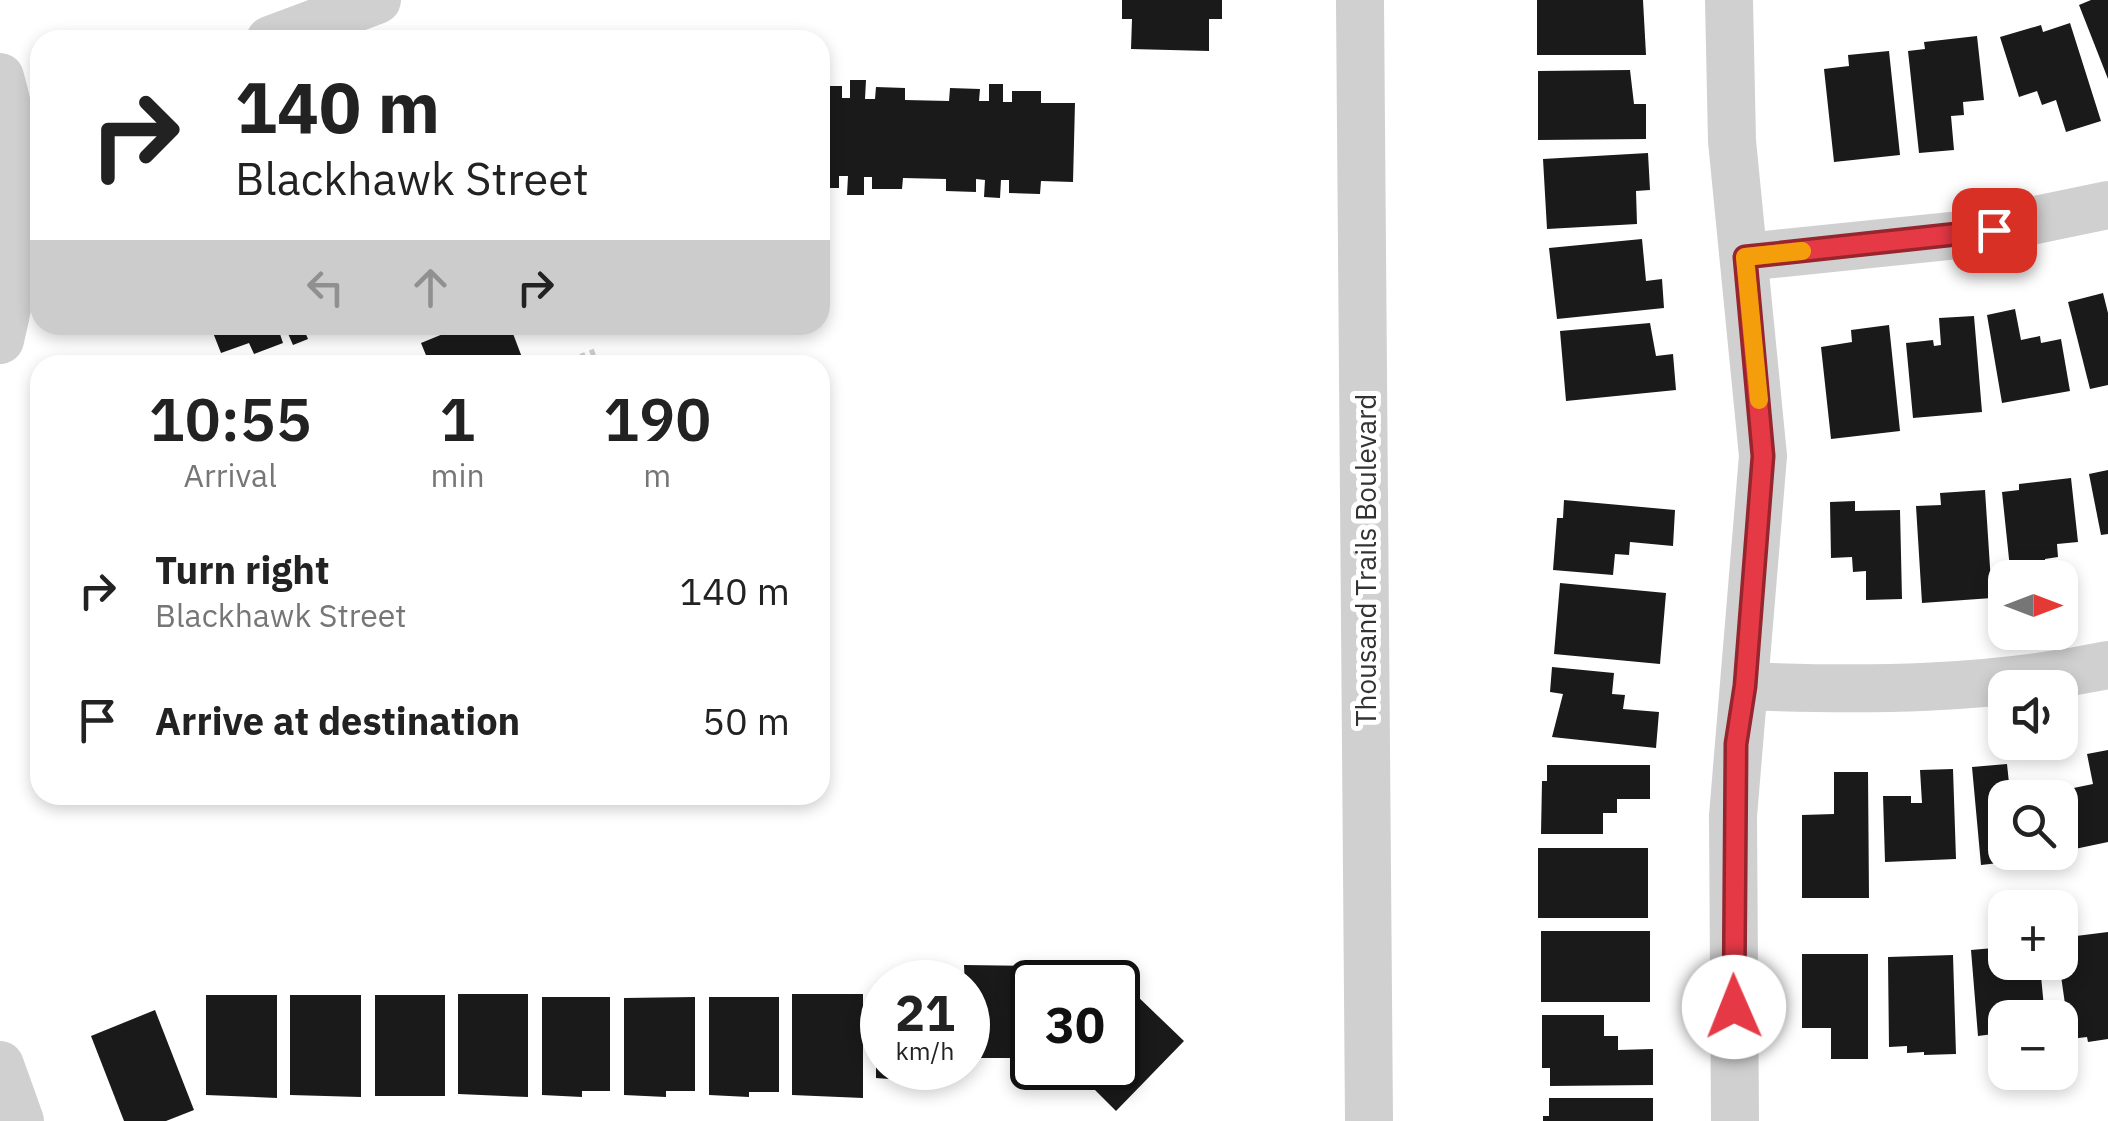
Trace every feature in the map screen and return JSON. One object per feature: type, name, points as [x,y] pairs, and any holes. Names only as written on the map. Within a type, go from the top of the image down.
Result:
[{"type":"street","points":[[296,30],[376,0]]},
{"type":"street","name":"Thousand Trails Boulevard","points":[[1360,0],[1369,1121]]},
{"type":"street","points":[[1729,0],[1732,141],[1763,456],[1745,686],[1736,744],[1735,1121]]},
{"type":"street","points":[[0,77],[28,134],[18,232],[0,340]]},
{"type":"street","points":[[1745,257],[1969,234],[2108,205]]},
{"type":"street","points":[[1745,686],[1852,690],[1961,687],[2108,665]]},
{"type":"street","points":[[0,1065],[20,1121]]},
{"type":"path","points":[[586,355],[599,350]]},
{"type":"building","points":[[1122,0],[1222,0],[1222,19],[1209,19],[1209,51],[1131,49],[1132,19],[1122,19]]},
{"type":"building","points":[[1537,0],[1643,0],[1646,55],[1537,55]]},
{"type":"building","points":[[2108,0],[2108,79],[2079,5]]},
{"type":"building","points":[[2070,23],[2101,121],[2066,132],[2056,100],[2042,105],[2037,91],[2019,97],[2000,37],[2041,25],[2043,32]]},
{"type":"building","points":[[1977,36],[1984,100],[1963,102],[1964,115],[1951,116],[1954,150],[1919,153],[1908,51],[1925,49],[1924,42]]},
{"type":"building","points":[[1889,51],[1900,155],[1834,162],[1824,69],[1849,66],[1848,55]]},
{"type":"building","points":[[1630,70],[1634,104],[1646,104],[1646,139],[1538,140],[1538,71]]},
{"type":"building","points":[[850,80],[866,80],[865,99],[875,99],[876,87],[905,88],[905,100],[949,101],[950,88],[980,89],[979,101],[989,101],[989,84],[1003,84],[1003,102],[1012,102],[1012,91],[1041,91],[1041,103],[1075,103],[1073,182],[1041,181],[1040,194],[1009,193],[1009,180],[1001,180],[1000,198],[984,197],[985,180],[976,179],[976,192],[946,191],[946,179],[903,178],[902,189],[872,189],[872,177],[864,177],[864,195],[847,195],[848,176],[839,176],[839,188],[830,188],[830,86],[842,86],[842,98],[850,98]]},
{"type":"building","points":[[1648,153],[1650,190],[1636,191],[1637,224],[1547,229],[1543,159]]},
{"type":"building","points":[[1642,239],[1646,281],[1662,279],[1664,308],[1557,319],[1549,248]]},
{"type":"building","points":[[2103,293],[2108,313],[2108,385],[2090,389],[2068,302]]},
{"type":"building","points":[[2015,309],[2021,340],[2040,336],[2041,343],[2061,339],[2070,391],[2002,403],[1987,315]]},
{"type":"building","points":[[1974,316],[1982,412],[1913,418],[1906,343],[1933,340],[1934,346],[1941,345],[1939,318]]},
{"type":"building","points":[[1650,323],[1656,356],[1673,354],[1676,390],[1566,401],[1560,331]]},
{"type":"building","points":[[1889,325],[1900,431],[1831,439],[1821,347],[1852,342],[1851,330]]},
{"type":"building","points":[[214,335],[280,335],[283,343],[254,354],[249,343],[221,353]]},
{"type":"building","points":[[289,335],[306,335],[308,339],[293,345]]},
{"type":"building","points":[[441,335],[514,335],[521,355],[426,355],[421,343]]},
{"type":"building","points":[[2108,470],[2108,534],[2101,535],[2089,474]]},
{"type":"building","points":[[2071,478],[2078,542],[2057,544],[2058,557],[2009,560],[2002,492],[2019,490],[2019,484]]},
{"type":"building","points":[[1985,490],[1988,598],[1922,603],[1916,506],[1941,505],[1940,493]]},
{"type":"building","points":[[1564,500],[1675,510],[1673,546],[1630,542],[1629,555],[1615,554],[1613,575],[1553,570],[1557,518],[1563,518]]},
{"type":"building","points":[[1855,501],[1855,511],[1900,510],[1902,599],[1866,600],[1866,571],[1853,572],[1852,557],[1831,558],[1830,502]]},
{"type":"building","points":[[1560,583],[1666,593],[1660,664],[1554,654]]},
{"type":"building","points":[[1552,667],[1614,673],[1612,694],[1625,695],[1623,709],[1659,712],[1656,748],[1552,737],[1563,694],[1550,692]]},
{"type":"building","points":[[2108,750],[2108,842],[2078,848],[2078,787],[2093,784],[2087,754]]},
{"type":"building","points":[[2007,764],[2009,780],[1988,780],[1988,864],[1981,865],[1972,767]]},
{"type":"building","points":[[1547,765],[1650,765],[1650,799],[1617,799],[1617,813],[1603,813],[1603,834],[1541,834],[1542,781],[1547,781]]},
{"type":"building","points":[[1953,769],[1956,859],[1885,862],[1883,796],[1911,796],[1911,803],[1922,803],[1920,770]]},
{"type":"building","points":[[1834,772],[1868,772],[1869,898],[1802,898],[1802,815],[1834,814]]},
{"type":"building","points":[[1538,848],[1648,848],[1648,918],[1538,918]]},
{"type":"building","points":[[1541,931],[1650,931],[1650,1002],[1541,1002]]},
{"type":"building","points":[[2108,932],[2108,1039],[2088,1042],[2087,1037],[2078,1038],[2078,1000],[2064,1000],[2062,980],[2078,980],[2078,936]]},
{"type":"building","points":[[1988,948],[1988,980],[2041,980],[2043,1000],[1988,1000],[1988,1035],[1978,1036],[1971,950]]},
{"type":"building","points":[[1802,954],[1868,954],[1868,1059],[1831,1059],[1831,1028],[1802,1028]]},
{"type":"building","points":[[1953,955],[1956,1054],[1924,1055],[1907,1053],[1907,1046],[1889,1047],[1888,957]]},
{"type":"building","points":[[990,965],[1010,966],[1010,1058],[990,1058]]},
{"type":"building","points":[[458,994],[528,994],[528,1097],[458,1094]]},
{"type":"building","points":[[792,994],[860,994],[863,1098],[792,1095]]},
{"type":"building","points":[[206,995],[277,995],[277,1098],[206,1095]]},
{"type":"building","points":[[290,995],[361,995],[361,1097],[290,1095]]},
{"type":"building","points":[[375,995],[445,995],[445,1096],[375,1096]]},
{"type":"building","points":[[542,997],[610,997],[610,1091],[582,1091],[582,1097],[542,1095]]},
{"type":"building","points":[[695,997],[695,1091],[666,1091],[666,1097],[624,1095],[624,998]]},
{"type":"building","points":[[709,997],[779,997],[779,1092],[749,1092],[749,1097],[709,1095]]},
{"type":"building","points":[[1140,999],[1184,1041],[1140,1086]]},
{"type":"building","points":[[155,1010],[194,1110],[166,1121],[124,1121],[91,1036]]},
{"type":"building","points":[[1542,1015],[1604,1015],[1604,1036],[1618,1036],[1618,1050],[1653,1049],[1653,1085],[1550,1086],[1550,1068],[1542,1068]]},
{"type":"building","points":[[1095,1090],[1136,1090],[1116,1111]]},
{"type":"building","points":[[1549,1098],[1653,1098],[1653,1121],[1543,1121],[1543,1116],[1549,1116]]},
{"type":"slow traffic","points":[[1759,400],[1745,257],[1802,251]]},
{"type":"route","points":[[1734,1007],[1736,744],[1745,686],[1763,456],[1745,257],[1994,230]]}]
